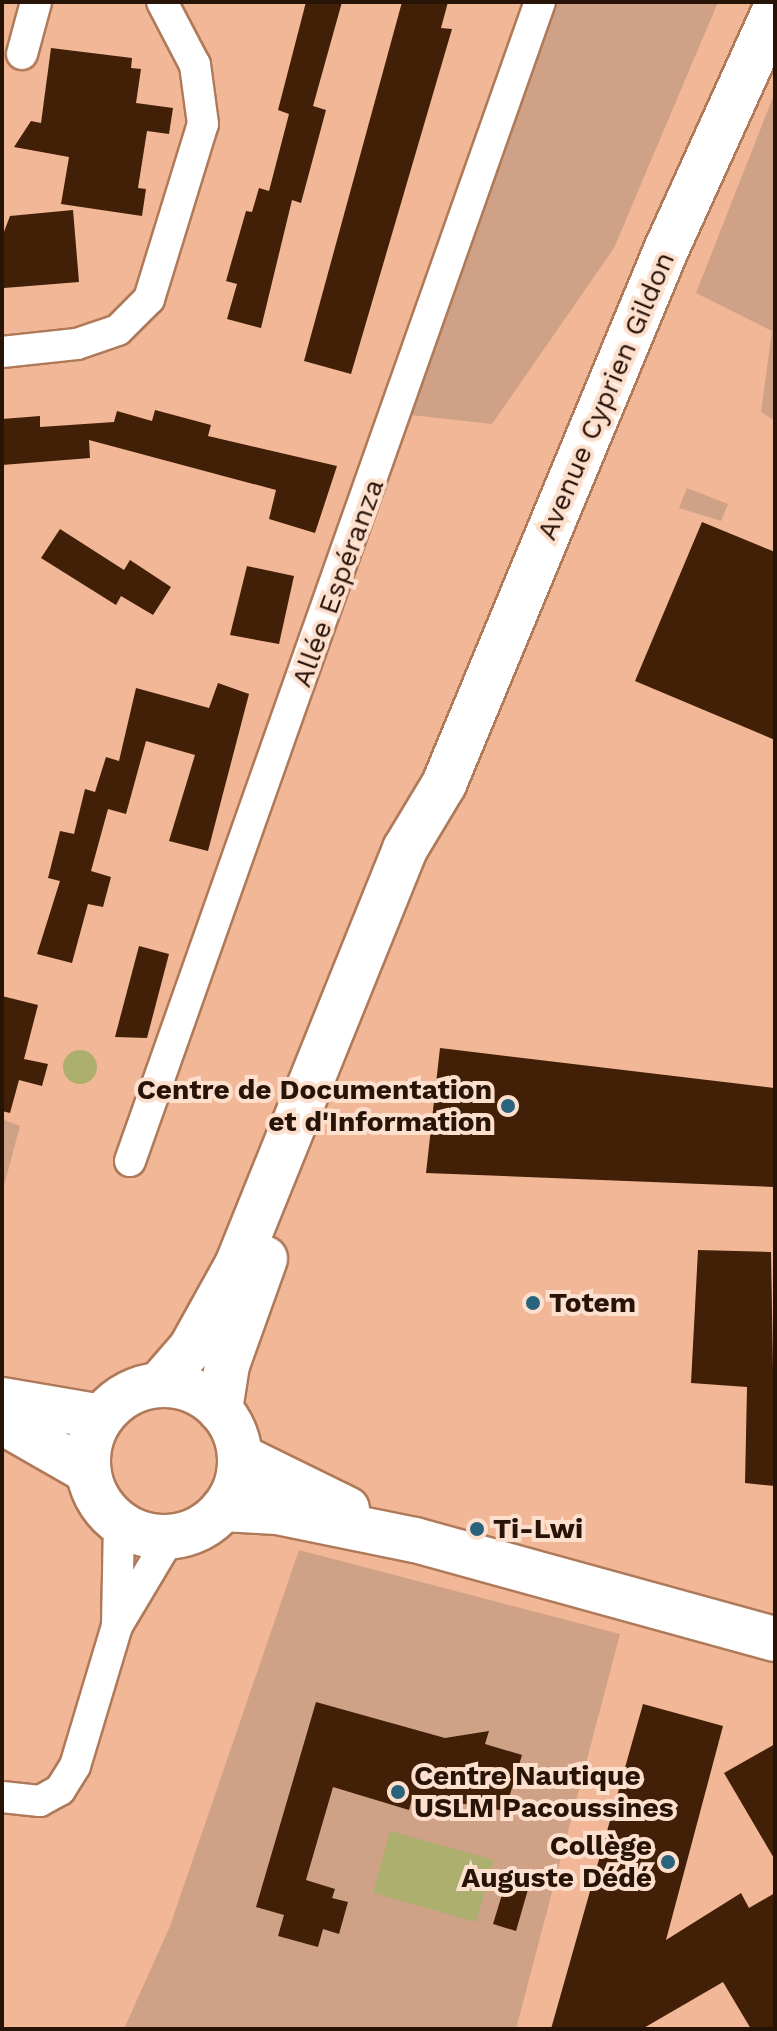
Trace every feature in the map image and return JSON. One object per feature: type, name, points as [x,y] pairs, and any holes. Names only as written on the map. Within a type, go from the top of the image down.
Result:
[{"type":"street","points":[[22,54],[36,2]]},
{"type":"street","points":[[2,352],[77,344],[118,330],[149,299],[203,124],[195,65],[162,2]]},
{"type":"street","name":"Allée Espéranza","points":[[130,1161],[540,2]]},
{"type":"street","name":"Avenue Cyprien Gildon","points":[[159,1385],[191,1348],[237,1265],[405,849],[444,784],[660,264],[775,10]]},
{"type":"street","name":"Avenue Cyprien Gildon","points":[[220,1410],[227,1365],[258,1276],[429,848],[444,784]]},
{"type":"street","points":[[241,1457],[223,1509],[200,1528],[170,1537],[119,1523],[101,1504],[88,1471],[102,1417],[131,1393],[159,1385],[187,1389],[220,1410],[241,1457],[415,1540]]},
{"type":"street","points":[[2,1400],[102,1417]]},
{"type":"street","points":[[2,1422],[88,1471]]},
{"type":"street","points":[[223,1509],[277,1512],[415,1540],[775,1639]]},
{"type":"street","points":[[117,1626],[119,1523]]},
{"type":"street","points":[[2,1797],[40,1801],[68,1778],[117,1626],[170,1537]]},
{"type":"shaded area","points":[[553,2],[718,2],[614,248],[492,424],[411,415]]},
{"type":"shaded area","points":[[775,92],[775,421],[761,412],[772,331],[696,293]]},
{"type":"shaded area","points":[[687,488],[728,504],[721,521],[679,508]]},
{"type":"shaded area","points":[[80,1050],[92,1055],[97,1067],[92,1079],[80,1084],[68,1079],[63,1067],[68,1055]]},
{"type":"shaded area","points":[[2,1119],[20,1126],[2,1193]]},
{"type":"shaded area","name":"Centre Nautique USLM Pacoussines","points":[[299,1550],[620,1634],[516,2029],[124,2029],[170,1926]]},
{"type":"shaded area","points":[[390,1831],[494,1860],[476,1922],[373,1893]]},
{"type":"building","points":[[306,2],[342,2],[313,106],[326,110],[301,203],[292,200],[261,328],[227,319],[237,284],[226,281],[246,211],[252,212],[259,188],[269,191],[289,114],[278,110]]},
{"type":"building","points":[[402,2],[448,2],[441,28],[452,29],[351,374],[304,361]]},
{"type":"building","points":[[51,48],[132,58],[131,68],[141,69],[136,103],[173,108],[169,134],[147,131],[138,188],[146,189],[142,216],[61,204],[69,157],[14,147],[31,121],[41,123]]},
{"type":"building","points":[[73,210],[79,282],[4,288],[2,237],[10,216]]},
{"type":"building","points":[[155,410],[211,425],[208,436],[337,466],[315,533],[269,519],[276,490],[89,440],[90,458],[2,465],[2,419],[40,416],[40,427],[114,422],[117,411],[152,421]]},
{"type":"building","points":[[702,522],[775,552],[775,740],[635,681]]},
{"type":"building","points":[[60,529],[124,570],[130,560],[171,587],[153,615],[121,596],[116,605],[41,558]]},
{"type":"building","points":[[247,566],[294,576],[279,644],[230,635]]},
{"type":"building","points":[[218,683],[249,694],[208,851],[169,841],[195,755],[146,741],[126,814],[108,809],[91,871],[111,877],[103,907],[88,904],[72,963],[37,954],[60,881],[48,878],[60,831],[74,834],[85,789],[95,792],[106,757],[119,761],[136,688],[209,708]]},
{"type":"building","points":[[139,946],[169,954],[147,1038],[115,1037]]},
{"type":"building","points":[[2,996],[38,1005],[24,1059],[48,1064],[42,1086],[19,1080],[10,1113],[2,1111]]},
{"type":"building","points":[[440,1048],[774,1088],[775,1187],[426,1173]]},
{"type":"building","points":[[698,1250],[771,1252],[775,1486],[745,1483],[747,1387],[691,1383]]},
{"type":"building","points":[[316,1702],[445,1738],[489,1731],[485,1744],[522,1755],[505,1811],[413,1795],[409,1810],[333,1787],[306,1880],[335,1889],[332,1898],[348,1902],[339,1934],[323,1929],[318,1947],[278,1936],[284,1915],[256,1907]]},
{"type":"building","points":[[643,1704],[723,1726],[666,1940],[741,1893],[749,1908],[775,1893],[775,2029],[751,2029],[723,1982],[642,2029],[551,2029]]},
{"type":"building","points":[[775,1744],[775,1860],[724,1773]]},
{"type":"building","points":[[509,1872],[531,1879],[516,1931],[493,1924]]},
{"type":"place","name":"Centre de Documentation et d'Information","points":[[508,1106]]},
{"type":"place","name":"Totem","points":[[533,1303]]},
{"type":"place","name":"Ti-Lwi","points":[[477,1529]]},
{"type":"place","name":"Centre Nautique USLM Pacoussines","points":[[398,1792]]},
{"type":"place","name":"Collège Auguste Dédé","points":[[668,1862]]}]
